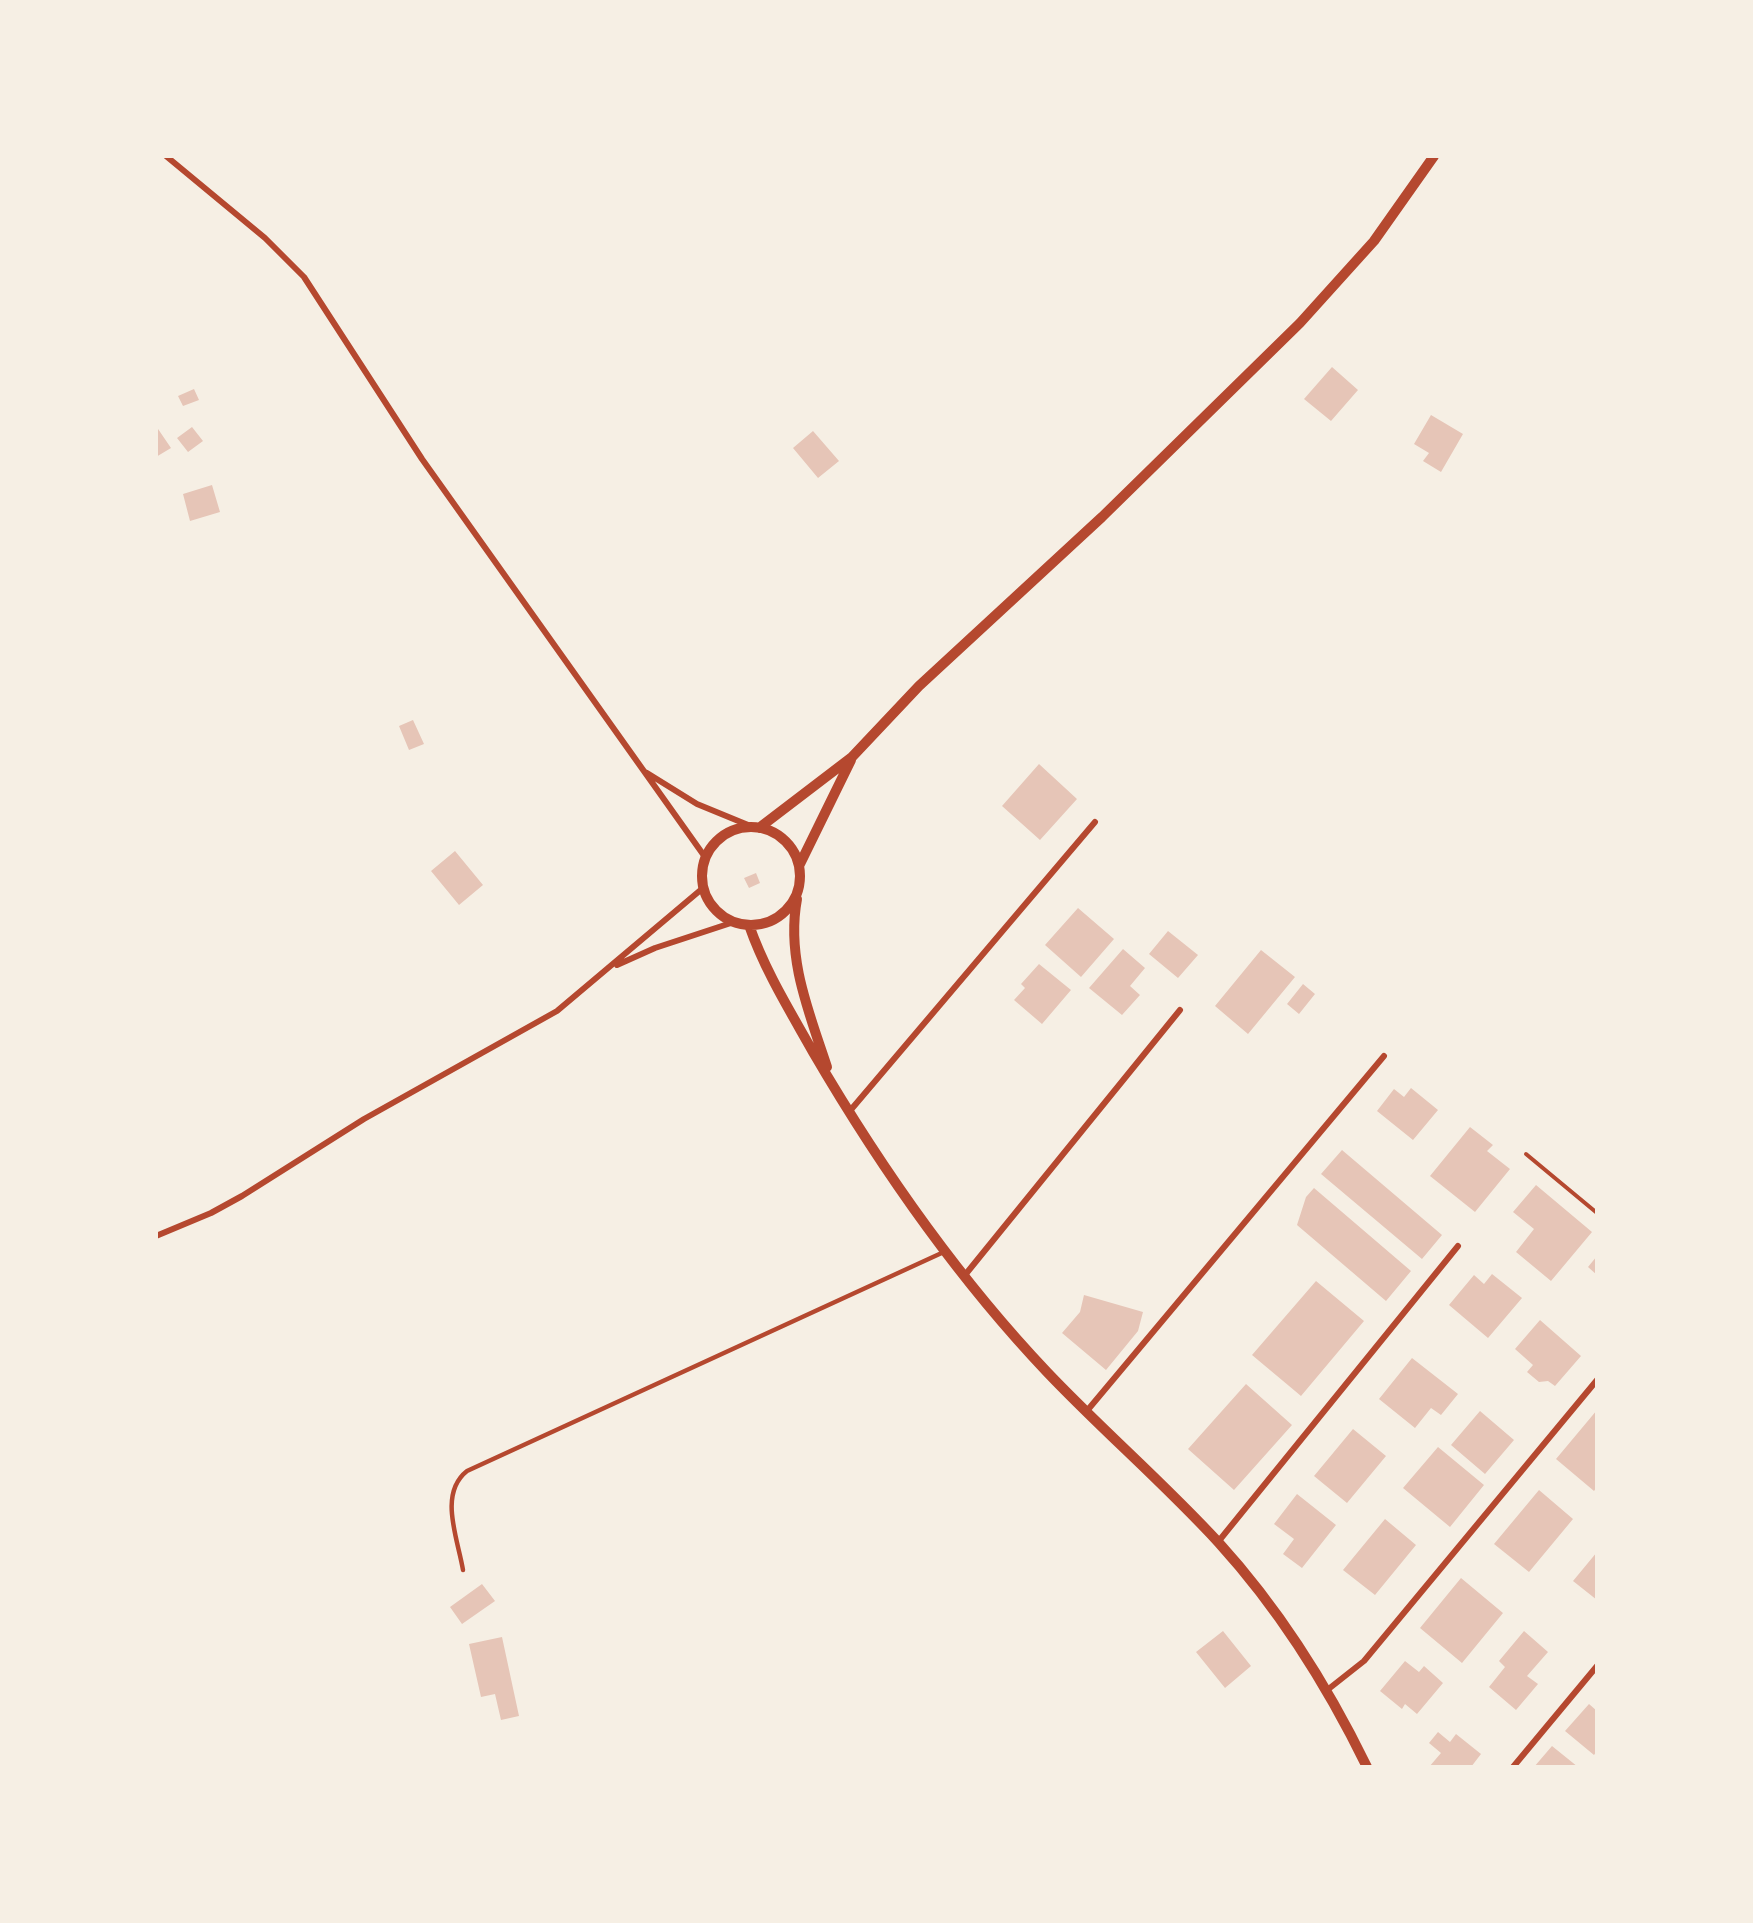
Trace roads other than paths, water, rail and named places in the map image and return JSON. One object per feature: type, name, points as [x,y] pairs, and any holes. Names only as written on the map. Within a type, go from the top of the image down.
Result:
[{"type":"street","points":[[166,156],[265,238],[304,278],[422,459],[705,857]]},
{"type":"street","points":[[798,891],[791,905],[779,917],[765,923],[749,925],[734,922],[713,907],[703,888],[702,873],[705,857],[711,847],[725,835],[741,828],[756,827],[852,757],[919,686],[1102,517],[1300,323],[1374,241],[1434,156]]},
{"type":"street","points":[[799,866],[852,757]]},
{"type":"street","points":[[641,769],[697,804],[773,832],[794,852],[799,866],[798,891],[793,919],[793,950],[800,986],[834,1087]]},
{"type":"street","points":[[849,1112],[1095,822]]},
{"type":"street","points":[[156,1236],[242,1196],[364,1119],[543,1020],[568,1004],[703,888]]},
{"type":"street","points":[[611,968],[655,948],[734,922]]},
{"type":"street","points":[[749,925],[773,982],[849,1112],[946,1251],[1017,1339],[1086,1412],[1218,1542],[1264,1598],[1326,1691],[1367,1767]]},
{"type":"street","points":[[965,1275],[1180,1010]]},
{"type":"street","points":[[1086,1412],[1384,1056]]},
{"type":"street","points":[[1218,1542],[1458,1245]]},
{"type":"street","points":[[1326,1691],[1364,1661],[1597,1380]]},
{"type":"street","points":[[1513,1767],[1597,1666]]},
{"type":"lane","points":[[463,1570],[451,1499],[455,1483],[467,1471],[946,1251]]}]
